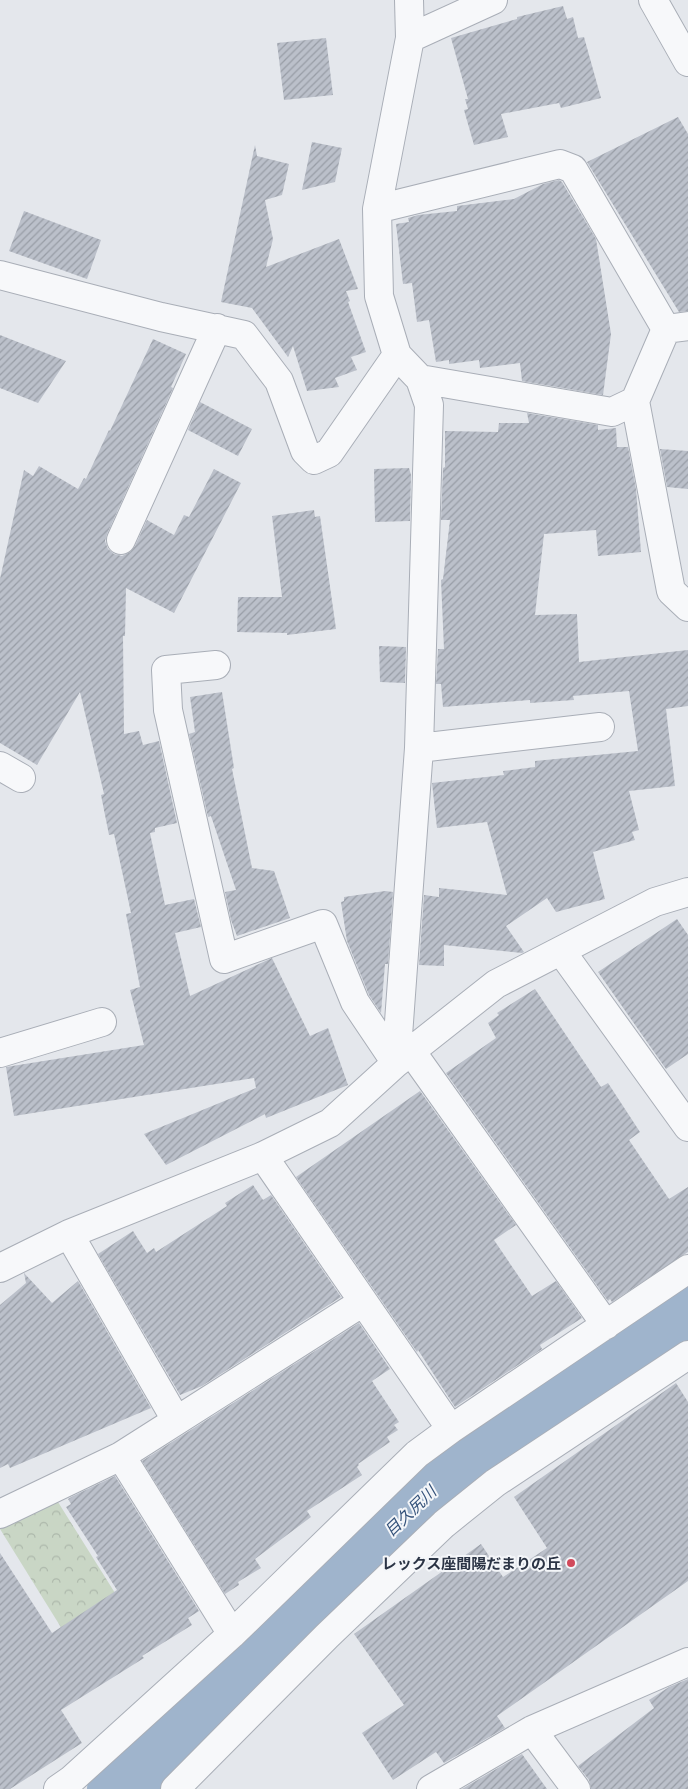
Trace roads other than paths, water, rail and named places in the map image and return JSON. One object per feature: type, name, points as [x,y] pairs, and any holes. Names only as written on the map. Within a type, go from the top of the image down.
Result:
[{"type":"street","points":[[404,1057],[419,748],[429,405],[420,379],[397,355],[380,296],[377,208],[410,38],[409,0]]},
{"type":"street","points":[[410,38],[493,0]]},
{"type":"street","points":[[653,0],[688,62]]},
{"type":"street","points":[[377,208],[560,164],[573,169],[677,328],[635,401],[612,412],[420,379]]},
{"type":"street","points":[[0,275],[161,317],[244,335],[279,381],[305,451],[314,460],[329,453],[397,355]]},
{"type":"street","points":[[121,540],[217,328]]},
{"type":"street","points":[[635,401],[671,591],[688,607]]},
{"type":"street","points":[[216,665],[166,670],[168,710],[224,959],[322,924],[355,1002],[404,1057],[606,1324]]},
{"type":"street","points":[[419,748],[600,727]]},
{"type":"street","points":[[0,1268],[69,1234],[262,1156],[330,1123],[404,1057],[496,984],[655,902],[688,892]]},
{"type":"street","points":[[561,951],[688,1127]]},
{"type":"street","points":[[0,1053],[102,1022]]},
{"type":"street","points":[[262,1156],[451,1429]]},
{"type":"street","points":[[69,1234],[176,1420]]},
{"type":"street","points":[[58,1789],[71,1780],[232,1634],[417,1454],[451,1429],[688,1270]]},
{"type":"street","points":[[0,1514],[121,1456],[363,1302]]},
{"type":"street","points":[[175,1789],[327,1636],[444,1524],[495,1483],[688,1355]]},
{"type":"street","points":[[121,1456],[232,1634]]},
{"type":"street","points":[[431,1789],[532,1730],[688,1662]]},
{"type":"street","points":[[532,1730],[576,1789]]},
{"type":"waterway","name":"目久尻川","points":[[120,1789],[401,1517],[441,1481],[688,1313]]},
{"type":"place","name":"レックス座間陽だまりの丘","points":[[571,1563]]}]
